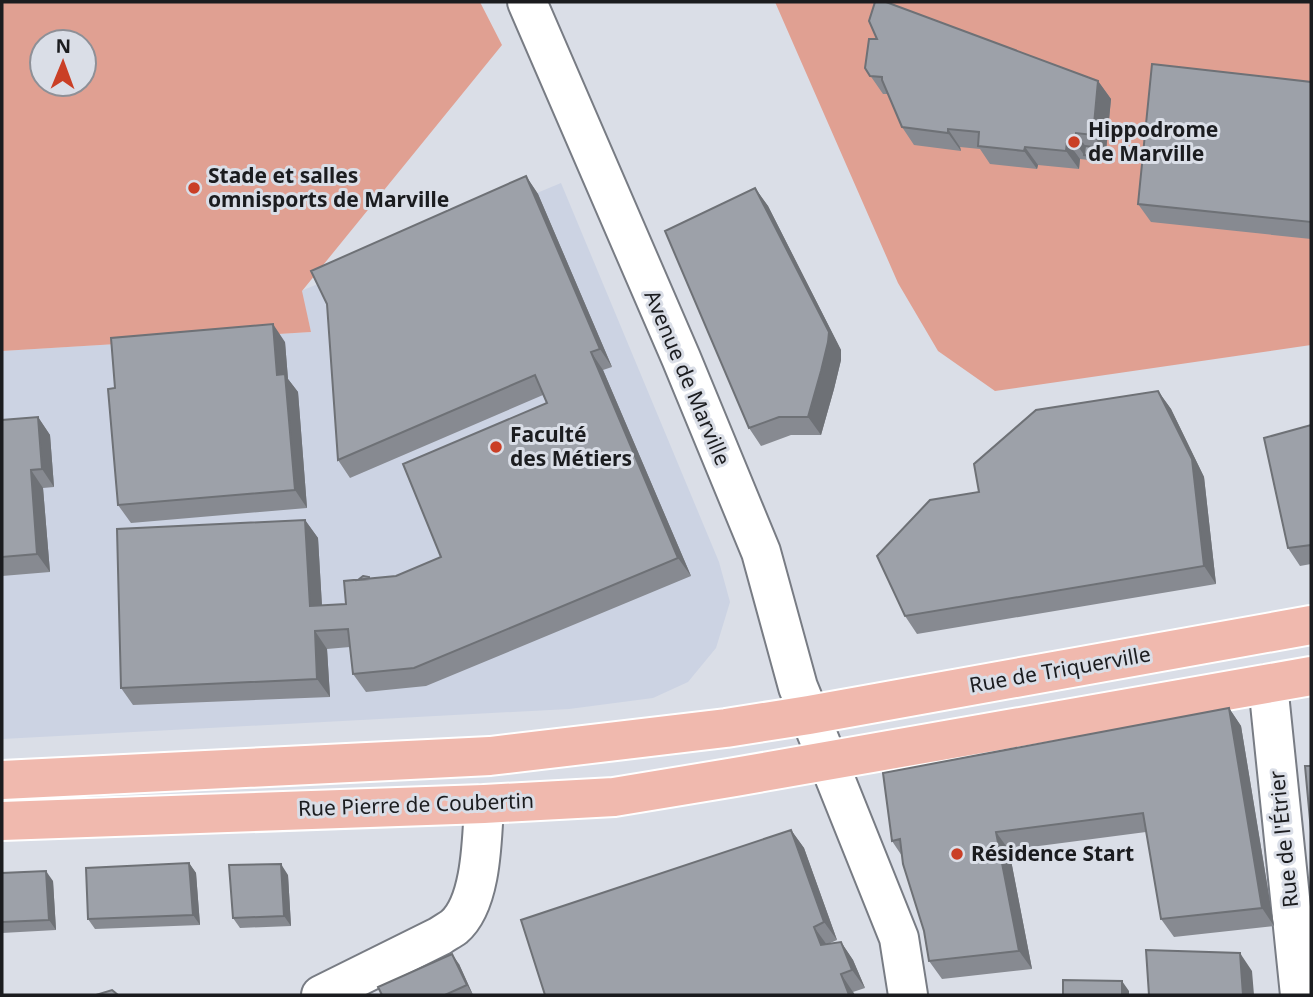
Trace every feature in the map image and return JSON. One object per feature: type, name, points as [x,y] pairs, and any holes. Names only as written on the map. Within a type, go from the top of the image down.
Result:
[{"type":"main road","name":"Rue de Triquerville","points":[[809,715],[1311,625]]},
{"type":"main road","points":[[828,761],[1311,676]]},
{"type":"main road","name":"Rue Pierre de Coubertin","points":[[2,780],[490,757],[809,715]]},
{"type":"main road","name":"Rue Pierre de Coubertin","points":[[2,821],[614,797],[828,761]]},
{"type":"street","name":"Avenue de Marville","points":[[527,2],[681,358],[761,552],[794,676],[828,761]]},
{"type":"street","name":"Rue de l'Étrier","points":[[1268,684],[1300,995]]},
{"type":"street","points":[[828,761],[899,938],[908,995]]},
{"type":"street","points":[[321,995],[455,926],[470,905],[480,866],[484,804]]},
{"type":"shaded area","name":"Stade et salles omnisports de Marville","points":[[2,2],[480,2],[502,45],[302,291],[311,332],[2,351]]},
{"type":"shaded area","name":"Hippodrome de Marville","points":[[775,2],[1311,2],[1311,345],[995,391],[938,351],[898,283]]},
{"type":"shaded area","points":[[561,183],[719,562],[730,602],[716,648],[688,682],[653,698],[569,709],[2,739],[2,351],[311,332],[301,291]]},
{"type":"building","points":[[875,2],[886,2],[1098,81],[1093,135],[1076,133],[1075,142],[1067,141],[1066,151],[1025,147],[1024,151],[978,146],[979,132],[948,129],[948,133],[902,127],[882,77],[870,76],[865,68],[869,39],[877,39],[869,21]]},
{"type":"building","points":[[1152,64],[1311,82],[1311,222],[1138,204]]},
{"type":"building","points":[[1085,146],[1102,148],[1101,157],[1084,155]]},
{"type":"building","points":[[526,176],[600,349],[591,352],[678,558],[414,668],[353,674],[348,629],[315,631],[317,679],[121,688],[117,529],[305,520],[310,606],[346,604],[344,581],[396,576],[441,557],[403,464],[547,403],[535,375],[338,460],[327,304],[311,271]]},
{"type":"building","points":[[755,188],[829,332],[808,417],[779,417],[749,428],[665,231]]},
{"type":"building","points":[[273,324],[277,375],[285,374],[295,490],[118,505],[108,389],[115,388],[111,338]]},
{"type":"building","points":[[1158,391],[1192,459],[1204,566],[905,616],[877,556],[930,500],[979,492],[974,464],[1036,410]]},
{"type":"building","points":[[38,417],[42,469],[31,470],[37,554],[2,557],[2,420]]},
{"type":"building","points":[[1311,425],[1311,545],[1288,548],[1264,438]]},
{"type":"building","name":"Résidence Start","points":[[1229,708],[1262,908],[1161,919],[1143,813],[996,832],[1019,951],[929,961],[924,931],[903,864],[900,839],[892,841],[883,773]]},
{"type":"building","points":[[1305,766],[1311,766],[1311,831]]},
{"type":"building","points":[[791,830],[824,922],[814,927],[821,945],[841,942],[852,970],[841,974],[849,995],[545,995],[521,920]]},
{"type":"building","points":[[189,863],[193,915],[88,919],[86,868]]},
{"type":"building","points":[[281,864],[284,916],[233,918],[229,865]]},
{"type":"building","points":[[46,871],[49,920],[2,922],[2,873]]},
{"type":"building","points":[[1146,950],[1240,953],[1243,995],[1149,995]]},
{"type":"building","points":[[452,954],[467,985],[445,995],[382,995],[378,987]]},
{"type":"building","points":[[1063,980],[1122,981],[1122,995],[1063,995]]},
{"type":"building","points":[[112,990],[118,995],[96,995]]},
{"type":"place","name":"Hippodrome de Marville","points":[[1074,142]]},
{"type":"place","name":"Stade et salles omnisports de Marville","points":[[194,188]]},
{"type":"place","name":"Faculté des Métiers","points":[[496,447]]},
{"type":"place","name":"Résidence Start","points":[[957,854]]}]
